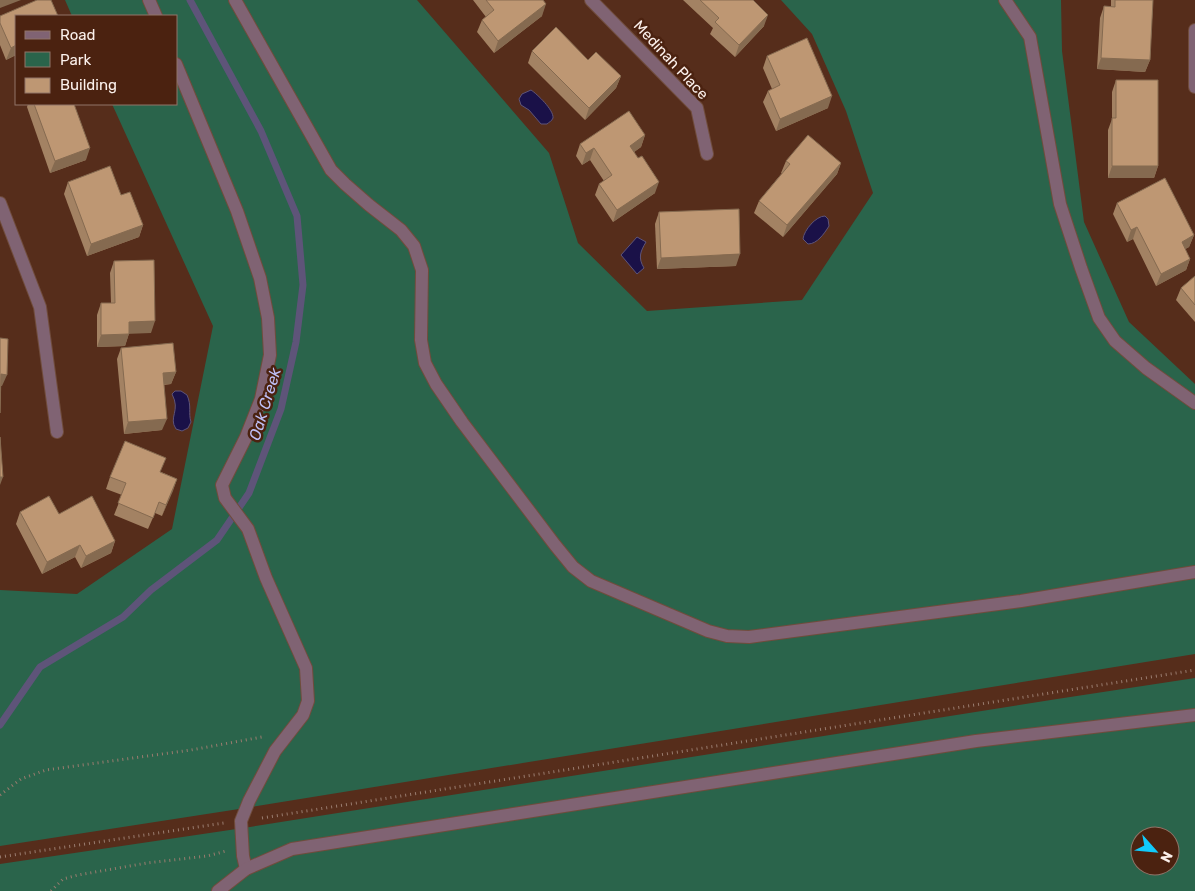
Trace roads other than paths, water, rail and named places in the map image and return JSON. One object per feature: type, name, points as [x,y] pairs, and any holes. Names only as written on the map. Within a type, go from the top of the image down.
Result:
[{"type":"street","points":[[149,0],[156,15]]},
{"type":"street","points":[[235,0],[331,170],[344,184],[402,230],[414,246],[422,270],[421,340],[425,363],[436,384],[462,422],[555,545],[573,567],[591,581],[708,631],[727,636],[749,638],[1021,601],[1195,572]]},
{"type":"street","name":"Medinah Place","points":[[591,0],[697,108],[707,154]]},
{"type":"street","points":[[1005,0],[1030,37],[1060,204],[1080,268],[1100,318],[1115,341],[1146,368],[1195,403]]},
{"type":"street","points":[[1195,30],[1195,87]]},
{"type":"street","points":[[178,69],[237,211],[260,278],[268,318],[270,355],[261,399],[246,437],[222,485],[225,498],[248,529],[266,578],[306,668],[308,682],[308,701],[303,715],[275,751],[249,801],[241,821],[246,869]]},
{"type":"street","points":[[0,203],[40,307],[56,432]]},
{"type":"street","points":[[218,891],[246,869],[292,849],[976,741],[1195,715]]},
{"type":"waterway","name":"Oak Creek","points":[[0,725],[40,667],[123,617],[151,590],[217,540],[249,493],[281,409],[296,342],[303,285],[297,216],[261,131],[190,0]]}]
